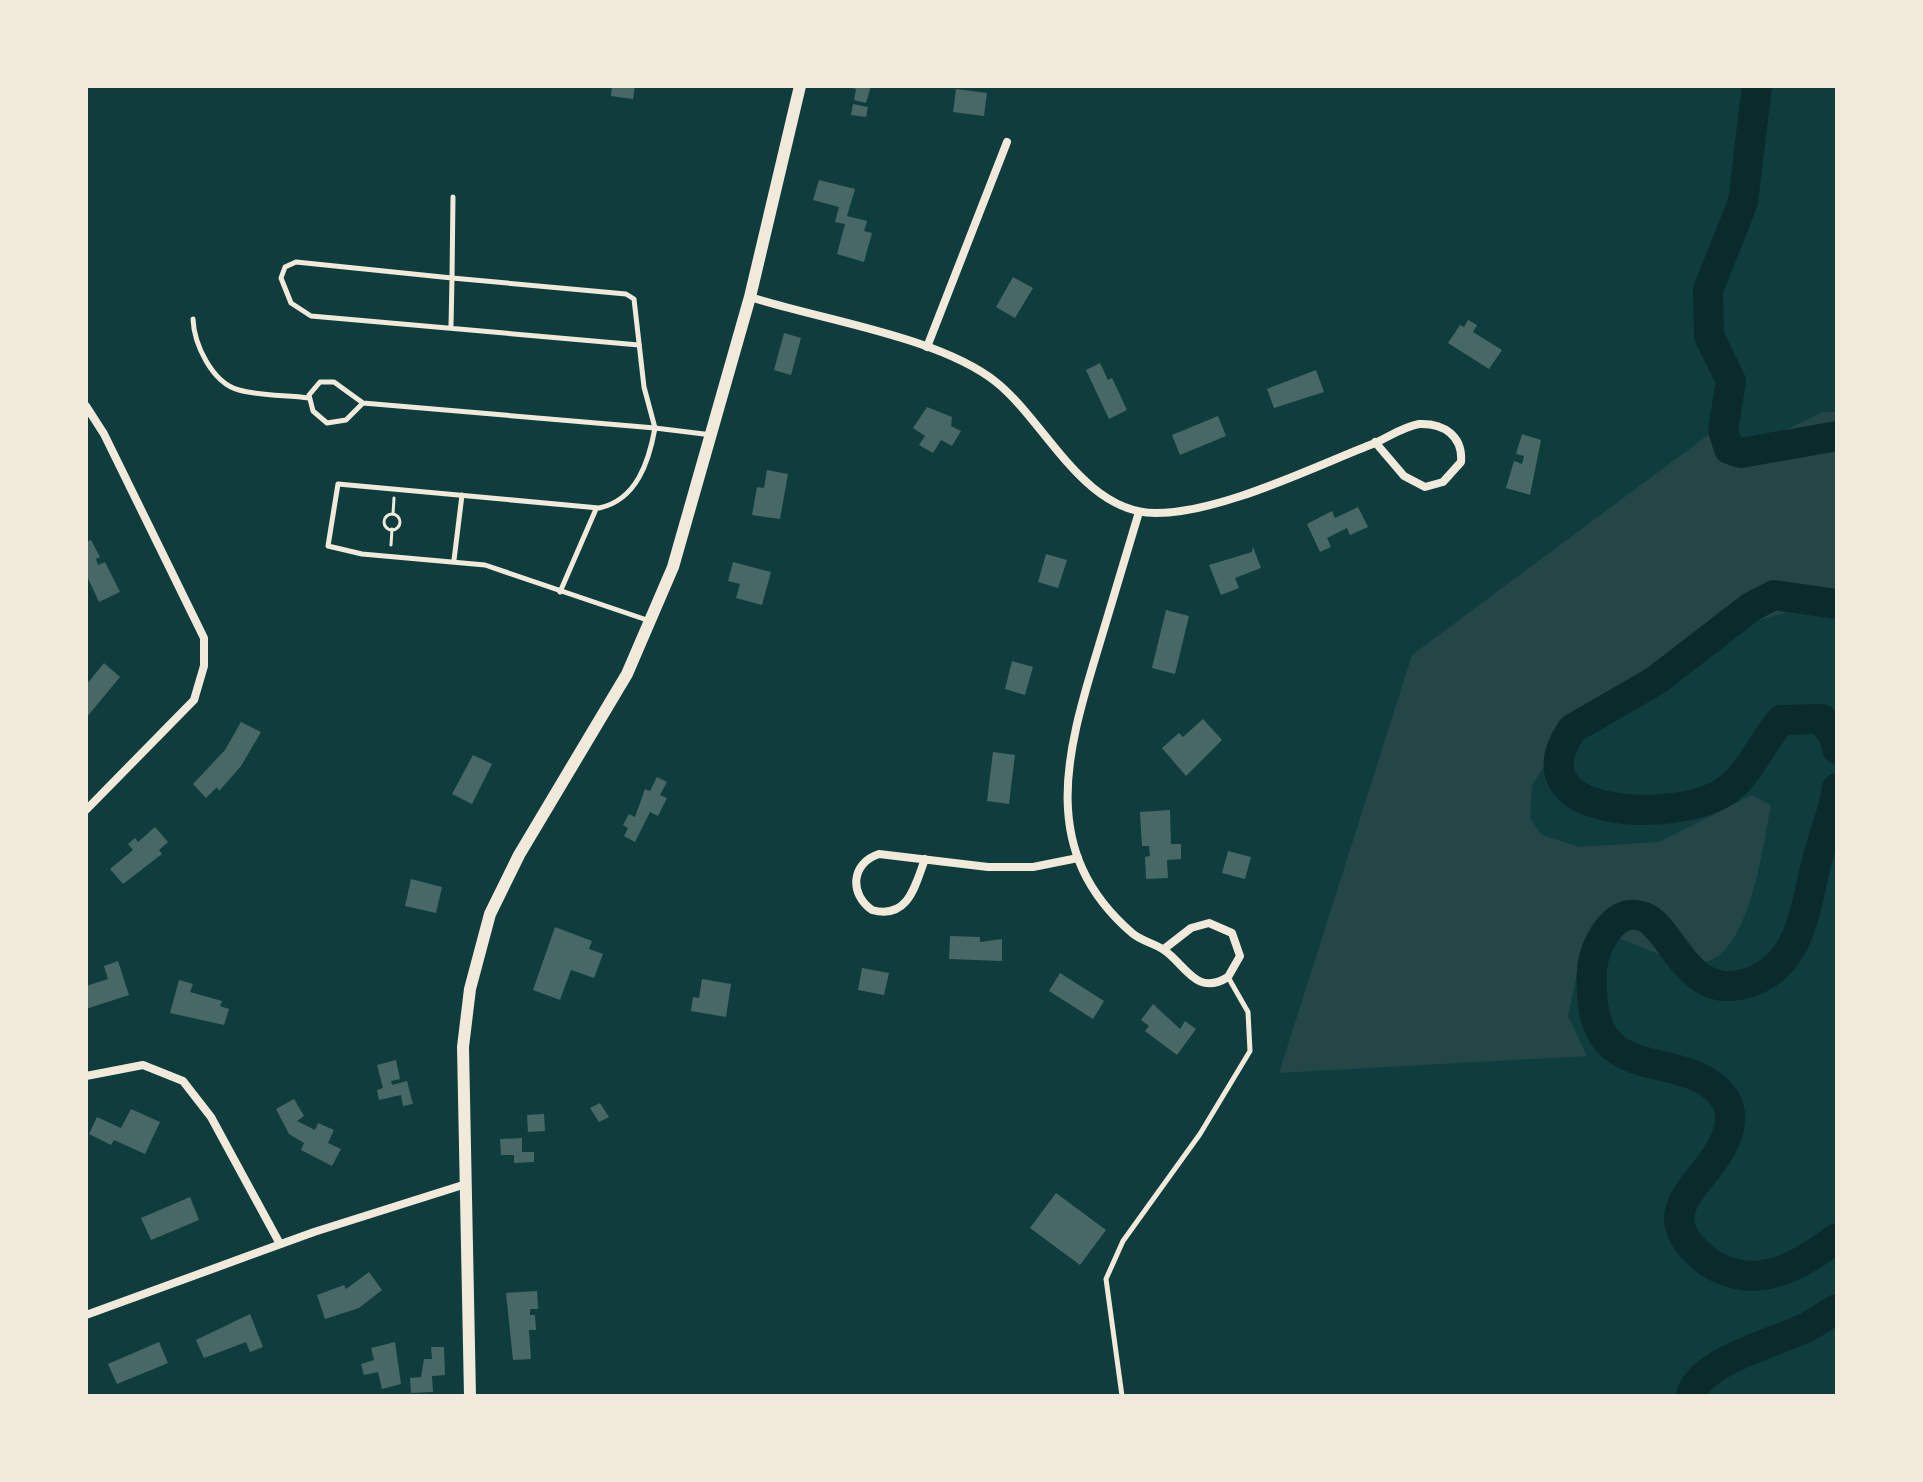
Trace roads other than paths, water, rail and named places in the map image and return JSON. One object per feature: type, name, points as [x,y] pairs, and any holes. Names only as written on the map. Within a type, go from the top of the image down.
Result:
[{"type":"street","points":[[470,1396],[465,1024],[483,933],[509,874],[615,694],[652,622],[677,555],[712,435],[750,297],[800,86]]},
{"type":"street","points":[[927,347],[1007,142]]},
{"type":"street","points":[[750,297],[927,347],[977,368],[998,383],[1084,478],[1119,504],[1139,512],[1176,511],[1221,501],[1410,426],[1438,425],[1457,440],[1461,462],[1443,482],[1425,487],[1410,482],[1375,442]]},
{"type":"street","points":[[86,406],[104,434],[204,638],[204,666],[194,700],[86,810]]},
{"type":"street","points":[[1139,512],[1069,752],[1067,816],[1078,858],[1096,891],[1123,925],[1141,940],[1164,949],[1197,982],[1213,984],[1228,977],[1238,964],[1239,948],[1232,933],[1218,924],[1200,924],[1164,949]]},
{"type":"street","points":[[925,859],[913,893],[903,906],[880,912],[861,900],[855,879],[866,860],[886,853],[1014,867],[1078,858]]},
{"type":"street","points":[[86,1076],[143,1065],[183,1081],[211,1117],[280,1244]]},
{"type":"street","points":[[86,1315],[280,1244],[466,1184]]},
{"type":"lane","points":[[451,326],[453,197]]},
{"type":"lane","points":[[639,345],[311,316],[291,303],[281,278],[285,267],[296,262],[629,295],[636,303],[644,387],[655,428],[643,472],[634,486],[615,503],[596,508],[338,484],[328,546],[391,556],[454,560],[505,570],[652,622]]},
{"type":"lane","points":[[193,319],[198,345],[229,385],[247,391],[309,398]]},
{"type":"lane","points":[[309,398],[320,382],[334,382],[363,403],[712,435]]},
{"type":"lane","points":[[309,398],[318,418],[327,423],[346,420],[363,403]]},
{"type":"lane","points":[[454,560],[462,495]]},
{"type":"lane","points":[[560,592],[596,508]]},
{"type":"lane","points":[[1122,1396],[1106,1279],[1123,1241],[1200,1134],[1250,1051],[1248,1012],[1228,977]]},
{"type":"waterway","points":[[1757,86],[1743,202],[1708,290],[1709,336],[1731,381],[1723,430],[1729,449],[1741,453],[1837,436]]},
{"type":"waterway","points":[[1837,604],[1774,595],[1751,607],[1655,681],[1572,729],[1559,759],[1563,782],[1581,797],[1607,806],[1639,810],[1701,802],[1724,792],[1748,768],[1781,720],[1822,719],[1834,736],[1837,749]]},
{"type":"waterway","points":[[1837,788],[1801,926],[1782,961],[1767,974],[1737,985],[1712,983],[1688,966],[1651,921],[1628,915],[1614,923],[1604,936],[1594,957],[1591,984],[1600,1030],[1613,1046],[1630,1057],[1691,1074],[1710,1084],[1728,1106],[1730,1124],[1722,1146],[1681,1207],[1679,1221],[1685,1237],[1700,1255],[1728,1272],[1762,1275],[1792,1266],[1837,1238]]},
{"type":"waterway","points":[[1691,1396],[1697,1384],[1722,1363],[1805,1328],[1837,1309]]}]
